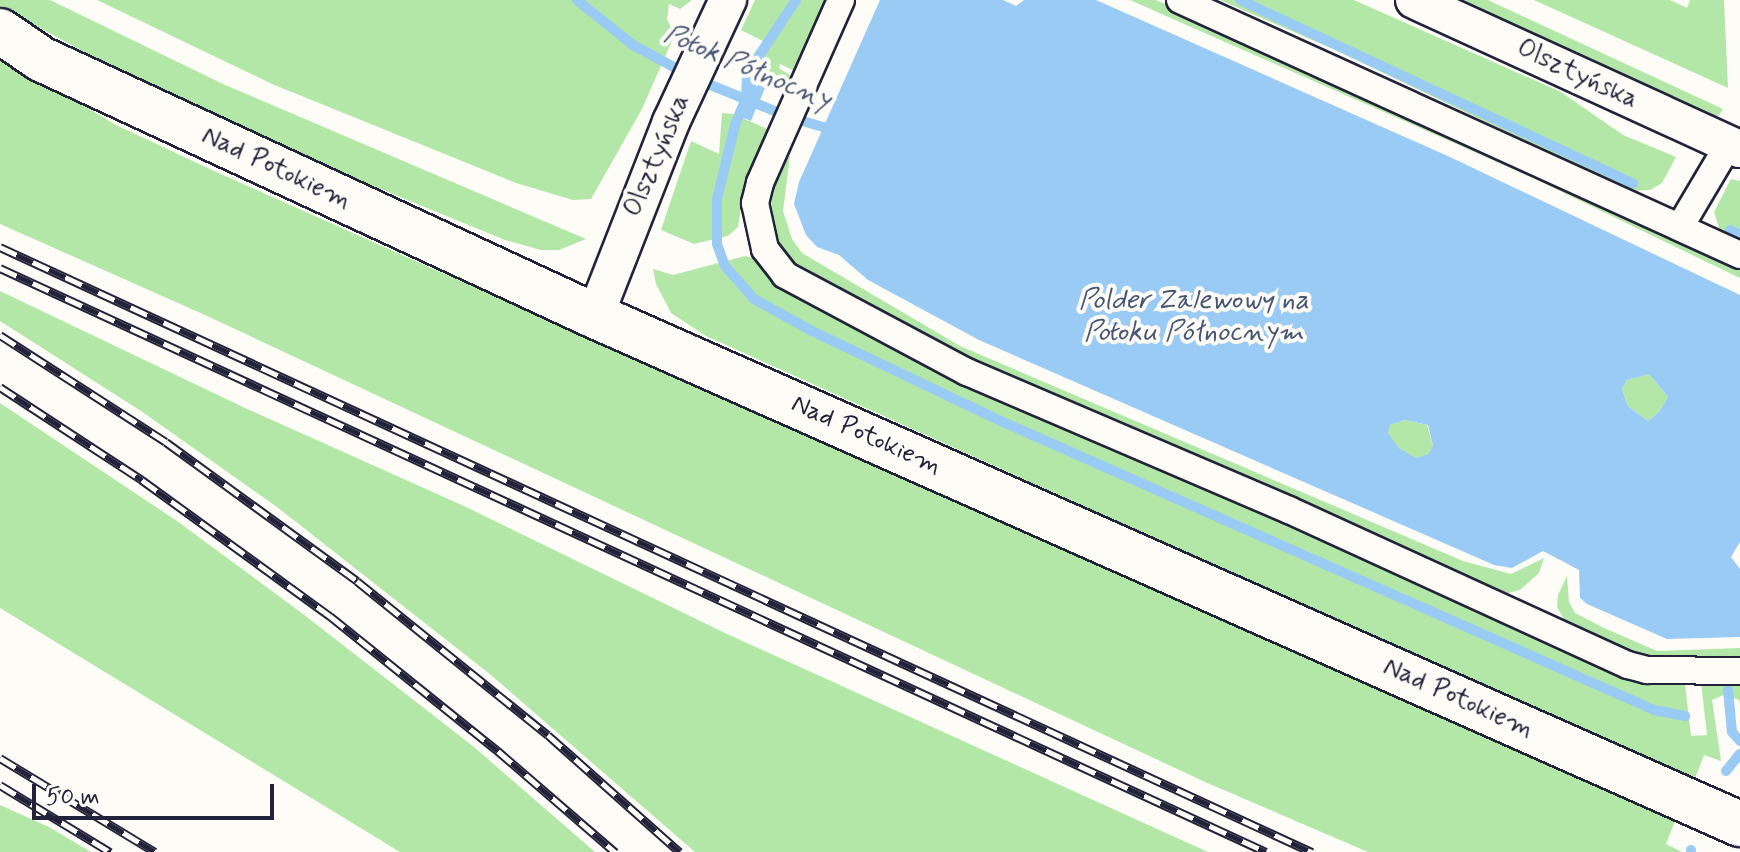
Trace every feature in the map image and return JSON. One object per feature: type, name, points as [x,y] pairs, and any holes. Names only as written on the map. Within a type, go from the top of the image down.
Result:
[{"type":"main road","name":"Nad Potokiem","points":[[0,31],[41,59],[595,316],[1740,824]]},
{"type":"street","name":"Olsztyńska","points":[[595,316],[671,122],[728,0]]},
{"type":"street","points":[[841,0],[760,183],[755,203],[756,223],[765,249],[785,275],[967,372],[1289,510],[1628,665],[1647,670],[1740,671]]},
{"type":"street","points":[[1180,0],[1681,225],[1740,255]]},
{"type":"street","name":"Olsztyńska","points":[[1414,0],[1734,147]]},
{"type":"street","points":[[1681,225],[1734,147]]},
{"type":"green space","points":[[0,0],[50,0],[223,84],[586,239],[559,250],[541,250],[505,240],[293,153],[139,82],[0,6]]},
{"type":"green space","points":[[97,0],[692,0],[680,9],[669,4],[667,20],[675,34],[642,109],[591,199],[573,200],[516,183],[272,84]]},
{"type":"green space","points":[[755,0],[828,0],[797,72],[780,64],[779,68],[791,76],[786,84],[777,84],[762,75],[739,75],[763,41],[741,30]]},
{"type":"green space","points":[[1130,0],[1156,0],[1282,57],[1740,266],[1740,278],[1531,177]]},
{"type":"green space","points":[[1220,0],[1354,0],[1561,92],[1623,135],[1676,157],[1662,183],[1650,190],[1631,191],[1333,49]]},
{"type":"green space","points":[[1460,0],[1488,0],[1723,109],[1717,118]]},
{"type":"green space","points":[[1534,0],[1670,0],[1687,8],[1690,0],[1724,0],[1728,88]]},
{"type":"green space","points":[[0,56],[116,125],[212,170],[583,336],[1102,558],[1677,816],[1666,844],[1682,852],[1368,852],[1205,782],[205,315],[0,224]]},
{"type":"green space","points":[[722,113],[734,114],[767,129],[743,194],[738,227],[728,236],[694,244],[661,230],[691,141],[719,154]]},
{"type":"green space","points":[[790,155],[783,211],[792,239],[802,253],[960,346],[1463,561],[1511,574],[1544,558],[1539,573],[1520,590],[1508,593],[1496,589],[961,359],[802,271],[778,242],[772,221],[771,186]]},
{"type":"green space","points":[[1731,179],[1740,181],[1740,243],[1720,231],[1714,212]]},
{"type":"green space","points":[[745,256],[752,258],[778,286],[1014,406],[1653,685],[1685,684],[1691,736],[1707,735],[1701,682],[1740,683],[1740,705],[1739,700],[1724,695],[1712,700],[1721,761],[1704,755],[1694,781],[706,336],[671,313],[656,284],[653,269],[673,275]]},
{"type":"green space","points":[[0,291],[245,408],[464,506],[727,634],[1208,852],[695,852],[491,675],[277,507],[141,411],[0,321]]},
{"type":"green space","points":[[1649,374],[1668,397],[1659,412],[1648,421],[1628,406],[1622,389],[1627,380]]},
{"type":"green space","points":[[0,403],[177,521],[303,614],[474,747],[595,852],[400,852],[0,608]]},
{"type":"green space","points":[[1405,420],[1427,425],[1433,446],[1428,454],[1416,458],[1399,448],[1387,433],[1390,425]]},
{"type":"green space","points":[[1567,576],[1569,602],[1575,613],[1604,628],[1657,651],[1740,648],[1740,661],[1719,656],[1673,661],[1639,656],[1566,623],[1557,607],[1558,595]]},
{"type":"green space","points":[[0,805],[49,827],[91,852],[0,852]]},
{"type":"water","name":"Polder Zalewowy na Potoku Północnym","points":[[880,0],[1003,0],[1016,6],[1024,0],[1096,0],[1450,157],[1740,295],[1740,542],[1731,557],[1740,569],[1740,637],[1667,639],[1587,604],[1580,598],[1579,570],[1543,551],[1512,568],[1494,565],[979,340],[868,280],[839,255],[817,247],[806,235],[794,204],[799,182]],"holes":[[[1649,374],[1668,397],[1659,412],[1648,421],[1628,406],[1622,389],[1627,380]],[[1405,420],[1428,425],[1433,446],[1428,454],[1416,458],[1399,448],[1388,433],[1390,425]]]},
{"type":"water","points":[[749,81],[765,88],[760,100],[763,106],[757,106],[751,121],[734,114]]},
{"type":"waterway","name":"Potok Północny","points":[[577,0],[633,45],[696,79],[789,117],[833,130]]},
{"type":"waterway","points":[[796,0],[747,74],[746,98],[735,125],[717,199],[717,244],[725,266],[754,299],[812,331],[1003,422],[1654,710],[1685,716]]},
{"type":"waterway","points":[[1240,0],[1633,183]]},
{"type":"waterway","points":[[1730,230],[1740,235]]},
{"type":"waterway","points":[[1728,690],[1732,732],[1740,741]]},
{"type":"waterway","name":"Potok Północny","points":[[1726,771],[1740,754]]},
{"type":"railway","points":[[0,247],[1312,852]]},
{"type":"railway","points":[[0,268],[1266,852]]},
{"type":"railway","points":[[0,335],[166,442],[357,581],[548,735],[680,852]]},
{"type":"railway","points":[[0,387],[142,480],[330,616],[498,751],[615,852]]},
{"type":"railway","points":[[0,758],[155,852]]},
{"type":"railway","points":[[0,785],[110,852]]}]
